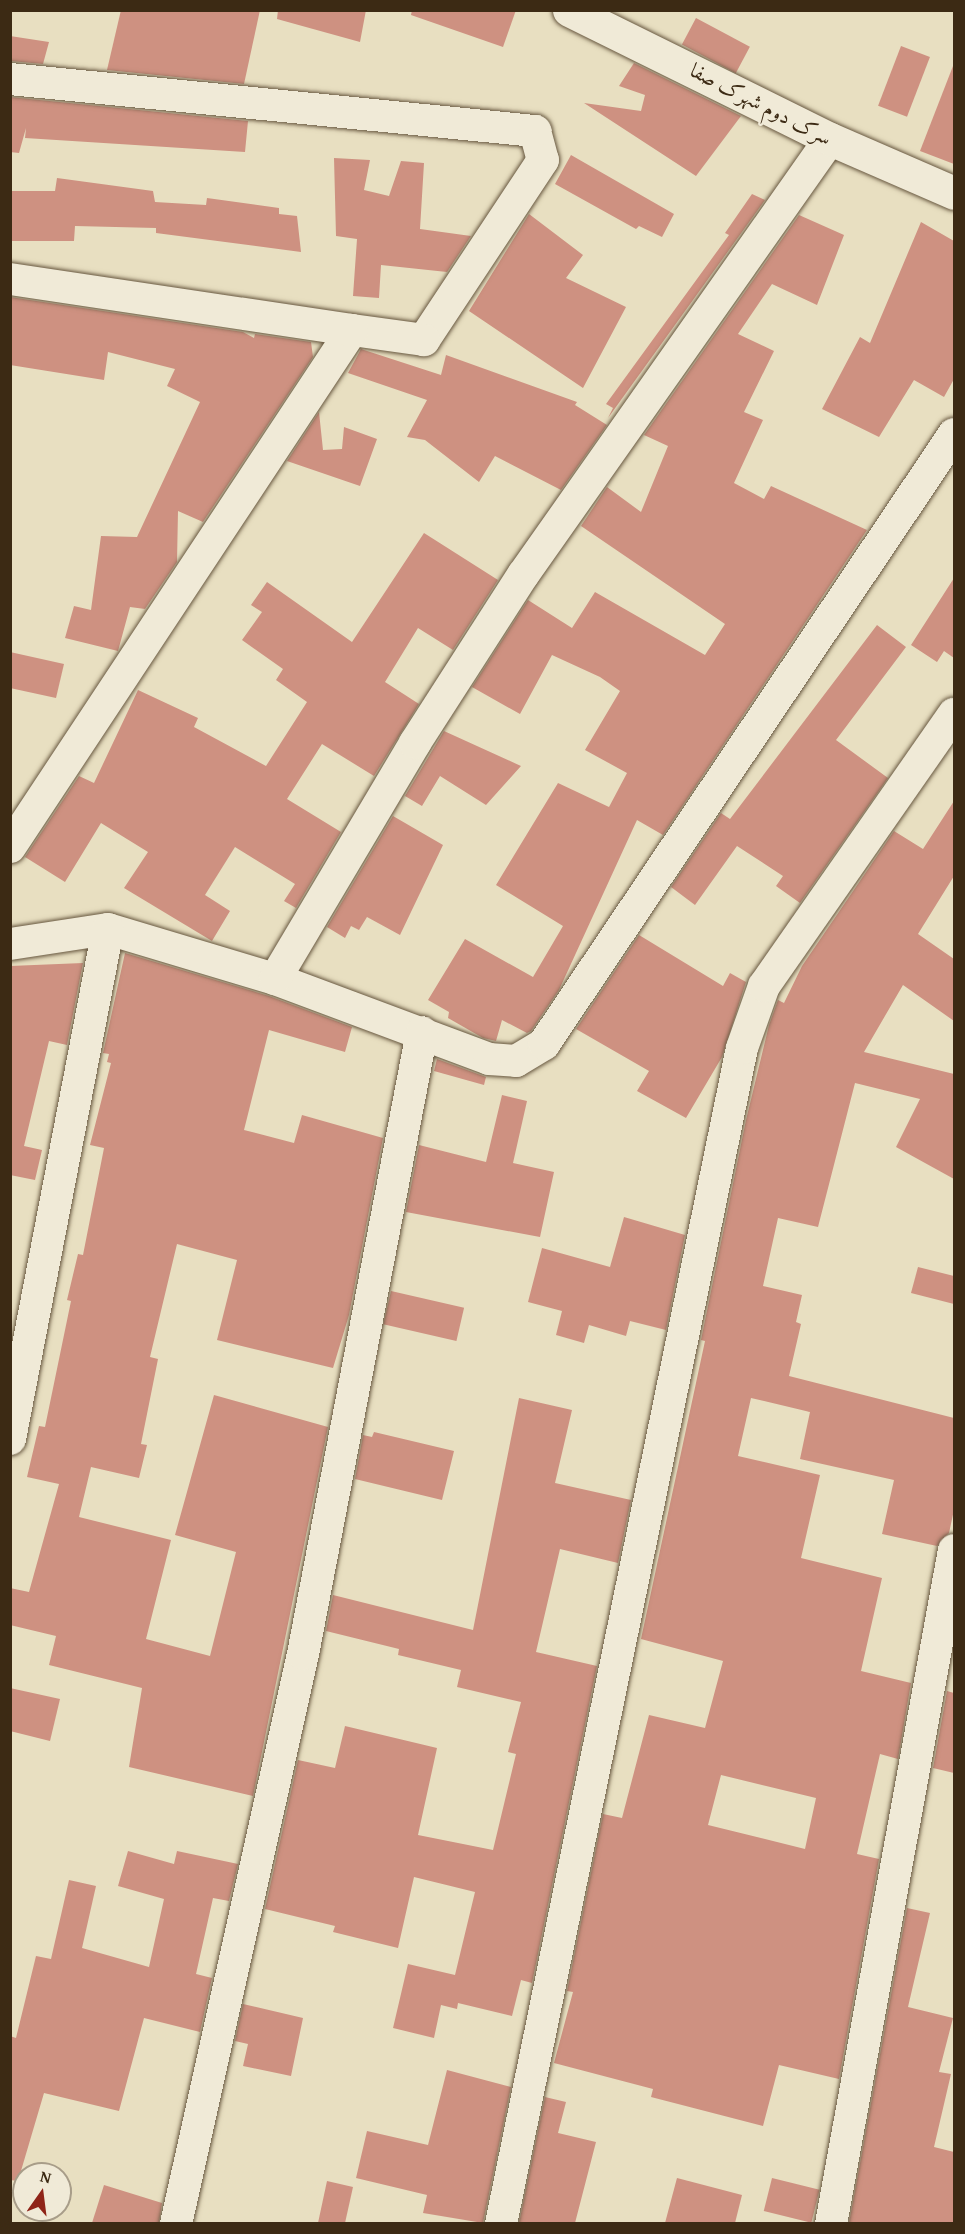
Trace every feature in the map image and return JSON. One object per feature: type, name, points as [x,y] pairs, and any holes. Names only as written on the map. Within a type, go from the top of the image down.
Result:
[{"type":"street","name":"سرک دوم شهرک صفا","points":[[569,10],[830,139],[954,193]]},
{"type":"street","points":[[10,79],[536,131],[543,160],[424,340],[10,279]]},
{"type":"street","points":[[275,980],[415,743],[523,575],[830,139]]},
{"type":"street","points":[[10,847],[352,330]]},
{"type":"street","points":[[10,944],[108,928],[275,980],[422,1032],[489,1059],[516,1061],[544,1044],[954,434]]},
{"type":"street","points":[[501,2223],[742,1048],[764,986],[954,714]]},
{"type":"street","points":[[10,1439],[108,928]]},
{"type":"street","points":[[176,2223],[303,1654],[422,1032]]},
{"type":"street","points":[[831,2223],[947,1628],[954,1550]]},
{"type":"building","points":[[121,10],[260,10],[244,84],[107,70]]},
{"type":"building","points":[[278,10],[366,10],[360,42],[277,19]]},
{"type":"building","points":[[412,10],[516,10],[503,47],[411,15]]},
{"type":"building","points":[[696,18],[750,47],[736,73],[682,44]]},
{"type":"building","points":[[10,36],[49,42],[43,64],[10,61]]},
{"type":"building","points":[[901,46],[930,57],[907,117],[878,106]]},
{"type":"building","points":[[634,63],[741,116],[696,176],[584,103],[641,111],[645,95],[619,86]]},
{"type":"building","points":[[954,66],[954,164],[920,151]]},
{"type":"building","points":[[10,97],[248,121],[245,152],[25,138],[26,128],[19,153],[10,152]]},
{"type":"building","points":[[571,155],[674,214],[662,237],[639,226],[636,229],[555,184]]},
{"type":"building","points":[[334,158],[370,160],[364,190],[389,196],[401,161],[424,163],[420,229],[471,236],[447,272],[381,265],[379,298],[353,296],[357,239],[336,236]]},
{"type":"building","points":[[57,178],[153,191],[155,202],[206,205],[207,198],[279,208],[279,214],[297,216],[301,252],[156,233],[156,228],[75,226],[74,241],[10,241],[10,191],[55,191]]},
{"type":"building","points":[[752,194],[765,200],[608,418],[613,408],[606,404],[729,235],[725,233]]},
{"type":"building","points":[[529,214],[583,255],[566,278],[626,307],[583,388],[469,311]]},
{"type":"building","points":[[799,215],[844,235],[817,305],[772,284],[738,334],[774,351],[744,412],[763,420],[734,483],[764,499],[771,486],[867,530],[663,835],[637,820],[559,990],[531,1031],[527,1033],[502,1020],[496,1041],[483,1038],[448,1018],[449,1012],[428,1000],[465,939],[533,977],[563,926],[496,885],[558,783],[609,807],[627,773],[585,750],[620,691],[600,677],[552,655],[520,714],[472,687],[528,600],[572,628],[595,592],[705,655],[725,624],[581,526],[607,487],[641,512],[668,446],[644,435]]},
{"type":"building","points":[[921,222],[954,241],[954,379],[944,397],[914,380],[879,437],[822,409],[860,337],[870,343]]},
{"type":"building","points":[[10,297],[243,332],[254,338],[255,334],[311,342],[313,357],[203,522],[178,511],[177,562],[145,609],[130,607],[118,651],[65,638],[74,606],[91,610],[101,536],[137,537],[200,402],[167,386],[175,369],[108,352],[104,380],[10,365]]},
{"type":"building","points":[[361,349],[441,375],[446,355],[577,402],[575,405],[607,425],[561,490],[495,456],[479,482],[425,440],[407,437],[427,400],[348,373]]},
{"type":"building","points":[[319,412],[323,450],[342,449],[344,427],[377,439],[360,486],[287,461]]},
{"type":"building","points":[[424,533],[498,580],[453,650],[418,628],[385,682],[419,704],[374,776],[322,744],[287,799],[341,832],[296,908],[284,901],[295,884],[235,847],[205,895],[230,911],[212,941],[124,888],[148,852],[101,823],[65,882],[25,857],[79,776],[94,783],[138,690],[198,718],[194,727],[266,766],[307,702],[276,680],[283,669],[242,640],[262,612],[251,605],[267,582],[352,642]]},
{"type":"building","points":[[954,578],[954,658],[944,651],[937,662],[911,645]]},
{"type":"building","points":[[877,625],[906,647],[836,740],[888,778],[800,903],[776,886],[783,876],[737,846],[695,905],[671,887],[721,813],[730,819]]},
{"type":"building","points":[[10,652],[64,664],[56,698],[10,688]]},
{"type":"building","points":[[444,731],[521,766],[486,805],[440,776],[422,806],[405,796]]},
{"type":"building","points":[[954,801],[954,876],[918,934],[954,959],[954,1021],[903,985],[864,1052],[954,1074],[954,1179],[896,1147],[920,1099],[855,1083],[818,1227],[778,1218],[763,1286],[802,1295],[796,1322],[801,1324],[789,1376],[954,1418],[954,1510],[949,1533],[937,1546],[882,1534],[894,1480],[800,1459],[810,1412],[751,1398],[738,1456],[820,1475],[801,1558],[882,1578],[861,1671],[911,1683],[898,1759],[880,1754],[857,1854],[879,1859],[839,2079],[779,2065],[763,2126],[651,2097],[653,2089],[554,2063],[573,1992],[567,1991],[603,1814],[622,1818],[649,1715],[705,1728],[723,1661],[641,1639],[705,1341],[701,1340],[746,1120],[769,1025],[778,1000],[784,1003],[802,966],[894,831],[923,849]],"holes":[[[721,1775],[816,1798],[805,1849],[708,1825]]]},
{"type":"building","points":[[393,816],[443,845],[400,935],[367,917],[359,930],[351,926],[345,938],[327,927]]},
{"type":"building","points":[[639,935],[723,986],[730,973],[746,982],[722,1057],[686,1118],[637,1091],[649,1071],[576,1029]]},
{"type":"building","points":[[125,953],[269,996],[352,1027],[345,1052],[269,1030],[244,1130],[294,1143],[302,1115],[383,1138],[349,1315],[333,1368],[217,1340],[237,1260],[177,1244],[150,1357],[158,1359],[141,1444],[147,1445],[139,1478],[91,1467],[79,1517],[171,1540],[146,1639],[210,1656],[236,1552],[175,1535],[214,1395],[328,1427],[253,1796],[129,1767],[142,1688],[49,1665],[56,1636],[10,1625],[10,1588],[29,1592],[59,1484],[27,1477],[39,1426],[45,1427],[71,1301],[67,1300],[78,1254],[83,1255],[104,1148],[90,1145],[111,1063],[107,1062],[109,1054],[103,1053]]},
{"type":"building","points":[[83,963],[67,1045],[49,1041],[24,1146],[42,1150],[35,1180],[10,1175],[10,966]]},
{"type":"building","points":[[437,1059],[486,1077],[484,1085],[434,1071]]},
{"type":"building","points":[[502,1095],[527,1101],[513,1163],[554,1172],[540,1237],[406,1212],[419,1145],[486,1162]]},
{"type":"building","points":[[624,1217],[685,1235],[666,1330],[630,1321],[626,1336],[589,1325],[584,1343],[556,1335],[562,1311],[528,1302],[542,1248],[610,1267]]},
{"type":"building","points":[[918,1267],[954,1276],[954,1304],[911,1293]]},
{"type":"building","points":[[391,1291],[464,1308],[456,1341],[383,1324]]},
{"type":"building","points":[[519,1398],[572,1410],[555,1483],[631,1500],[618,1563],[560,1549],[536,1652],[597,1666],[532,1983],[521,1980],[512,2016],[458,2003],[457,2009],[441,2005],[434,2038],[393,2028],[408,1964],[455,1975],[475,1892],[414,1877],[398,1948],[333,1932],[335,1926],[265,1909],[298,1760],[335,1768],[345,1726],[437,1748],[418,1835],[493,1850],[516,1754],[508,1752],[521,1702],[457,1687],[461,1670],[398,1655],[399,1649],[326,1631],[333,1595],[473,1630]]},
{"type":"building","points":[[374,1432],[454,1451],[442,1500],[355,1479],[363,1435],[372,1437]]},
{"type":"building","points":[[10,1688],[60,1699],[50,1741],[10,1731]]},
{"type":"building","points":[[947,1691],[954,1693],[954,1773],[933,1768]]},
{"type":"building","points":[[128,1851],[174,1864],[177,1851],[238,1864],[229,1901],[213,1898],[196,1974],[212,1978],[200,2032],[144,2018],[119,2111],[44,2093],[24,2162],[12,2162],[12,2180],[10,2180],[10,2036],[16,2038],[36,1956],[51,1959],[69,1880],[96,1886],[82,1948],[149,1967],[164,1899],[118,1886]]},
{"type":"building","points":[[907,1908],[930,1913],[908,2007],[953,2018],[939,2072],[951,2074],[934,2147],[954,2152],[954,2223],[849,2223]]},
{"type":"building","points":[[243,2004],[303,2018],[291,2076],[243,2066],[248,2044],[235,2041]]},
{"type":"building","points":[[447,2070],[511,2087],[483,2223],[423,2213],[427,2195],[356,2178],[367,2131],[428,2145]]},
{"type":"building","points":[[545,2097],[566,2102],[558,2133],[596,2142],[575,2223],[519,2223]]},
{"type":"building","points":[[677,2178],[742,2195],[735,2223],[665,2223]]},
{"type":"building","points":[[772,2178],[820,2190],[811,2223],[764,2211]]},
{"type":"building","points":[[327,2181],[353,2187],[345,2223],[318,2223]]},
{"type":"building","points":[[104,2185],[162,2203],[159,2223],[92,2223]]}]
